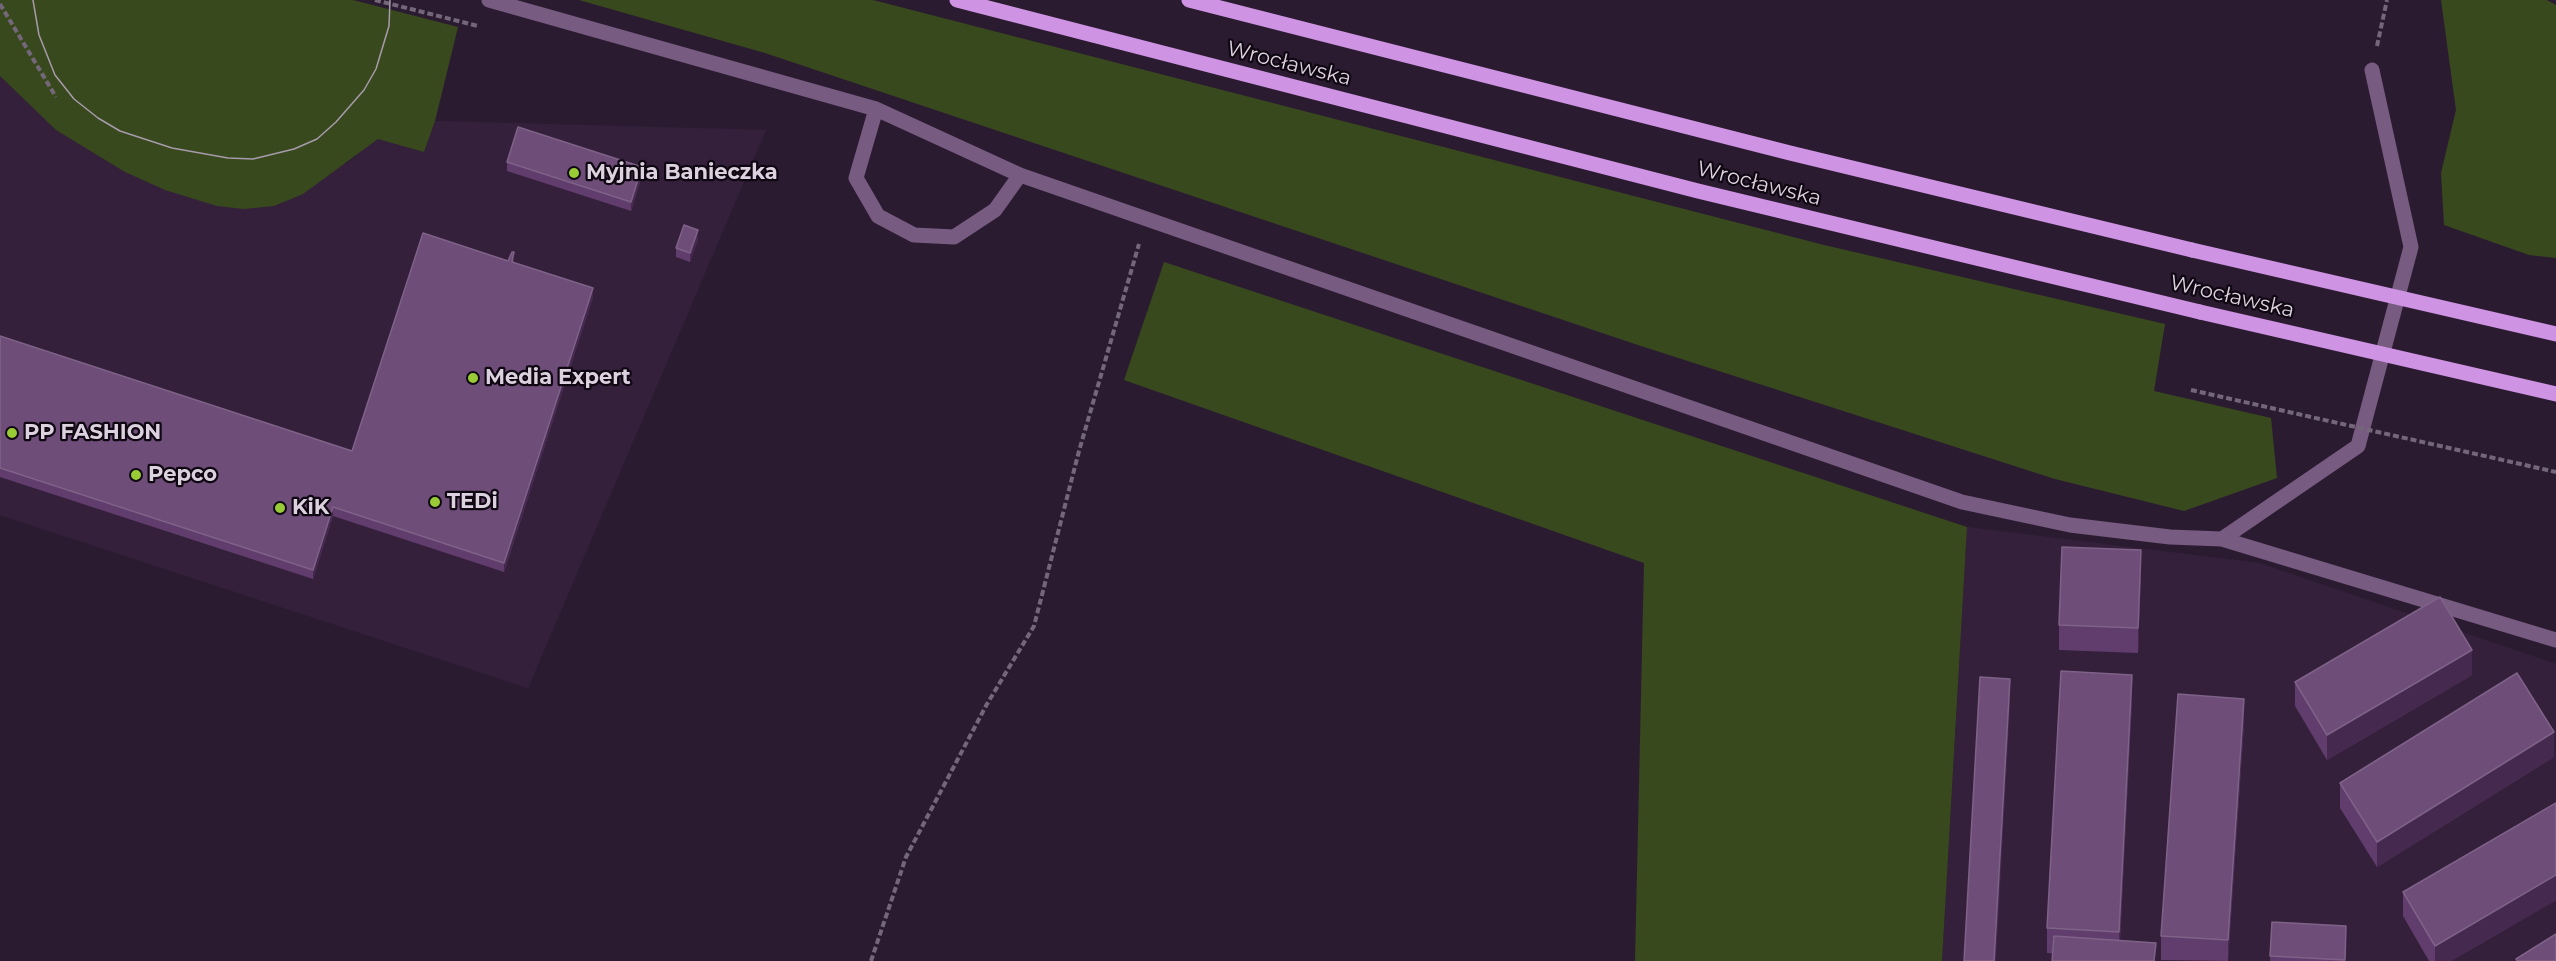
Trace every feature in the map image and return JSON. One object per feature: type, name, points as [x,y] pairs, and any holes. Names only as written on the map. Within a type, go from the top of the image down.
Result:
[{"type":"main road","name":"Wrocławska","points":[[957,0],[1709,194],[2200,312],[2556,394]]},
{"type":"main road","name":"Wrocławska","points":[[1189,0],[1779,150],[2192,250],[2556,334]]},
{"type":"lane","points":[[489,0],[876,109],[1020,175],[1962,502],[2070,525],[2170,537],[2222,539],[2556,640]]},
{"type":"lane","points":[[2222,539],[2358,446],[2411,247],[2372,70]]},
{"type":"lane","points":[[876,109],[856,178],[878,216],[914,235],[954,237],[995,210],[1020,175]]},
{"type":"path","points":[[2372,70],[2387,0]]},
{"type":"path","points":[[0,4],[56,97]]},
{"type":"path","points":[[871,961],[906,857],[987,704],[1034,626],[1079,451],[1147,218]]},
{"type":"path","points":[[2191,390],[2556,472]]},
{"type":"shaded area","points":[[0,76],[56,130],[125,172],[165,190],[346,164],[378,138],[424,152],[435,121],[766,130],[528,688],[0,515]]},
{"type":"shaded area","points":[[1967,527],[2259,563],[2556,664],[2556,961],[1942,961]]},
{"type":"green space","points":[[0,0],[353,0],[458,27],[435,121],[424,152],[378,139],[303,194],[274,206],[244,209],[217,206],[165,190],[125,172],[56,130],[0,76]]},
{"type":"green space","points":[[579,0],[873,0],[1824,245],[2165,324],[2154,391],[2271,418],[2277,478],[2184,511],[2055,479],[1641,346],[765,53]]},
{"type":"green space","points":[[2441,0],[2547,0],[2556,5],[2556,258],[2529,255],[2444,225],[2441,173],[2456,110]]},
{"type":"green space","points":[[1164,262],[1967,527],[1942,961],[1635,961],[1644,563],[1124,380]]},
{"type":"building","name":"Myjnia Banieczka","points":[[518,127],[642,167],[631,202],[507,162]]},
{"type":"building","points":[[684,225],[698,230],[690,253],[676,248]]},
{"type":"building","points":[[423,233],[508,261],[514,252],[512,262],[593,288],[504,563],[333,507],[313,570],[0,468],[0,336],[352,451]]},
{"type":"building","points":[[2062,547],[2141,550],[2138,628],[2059,625]]},
{"type":"building","points":[[2440,597],[2472,650],[2327,735],[2295,682]]},
{"type":"building","points":[[2061,671],[2132,675],[2119,932],[2047,928]]},
{"type":"building","points":[[2517,673],[2554,732],[2377,842],[2340,783]]},
{"type":"building","points":[[1980,677],[2010,679],[1994,961],[1964,961]]},
{"type":"building","points":[[2178,694],[2244,699],[2228,940],[2161,936]]},
{"type":"building","points":[[2556,803],[2556,875],[2435,946],[2403,892]]},
{"type":"building","points":[[2272,922],[2346,926],[2345,960],[2270,956]]},
{"type":"building","points":[[2556,934],[2556,961],[2517,961],[2516,959]]},
{"type":"building","points":[[2054,936],[2156,943],[2154,961],[2052,961]]},
{"type":"tram line","points":[[33,0],[39,35],[55,75],[74,99],[98,118],[120,131],[172,148],[228,158],[253,159],[294,149],[317,139],[336,122],[364,90],[376,69],[389,26],[390,0]]},
{"type":"place","name":"Myjnia Banieczka","points":[[574,173]]},
{"type":"place","name":"Media Expert","points":[[473,378]]},
{"type":"place","name":"PP FASHION","points":[[12,433]]},
{"type":"place","name":"Pepco","points":[[136,475]]},
{"type":"place","name":"TEDi","points":[[435,502]]},
{"type":"place","name":"KiK","points":[[280,508]]}]
